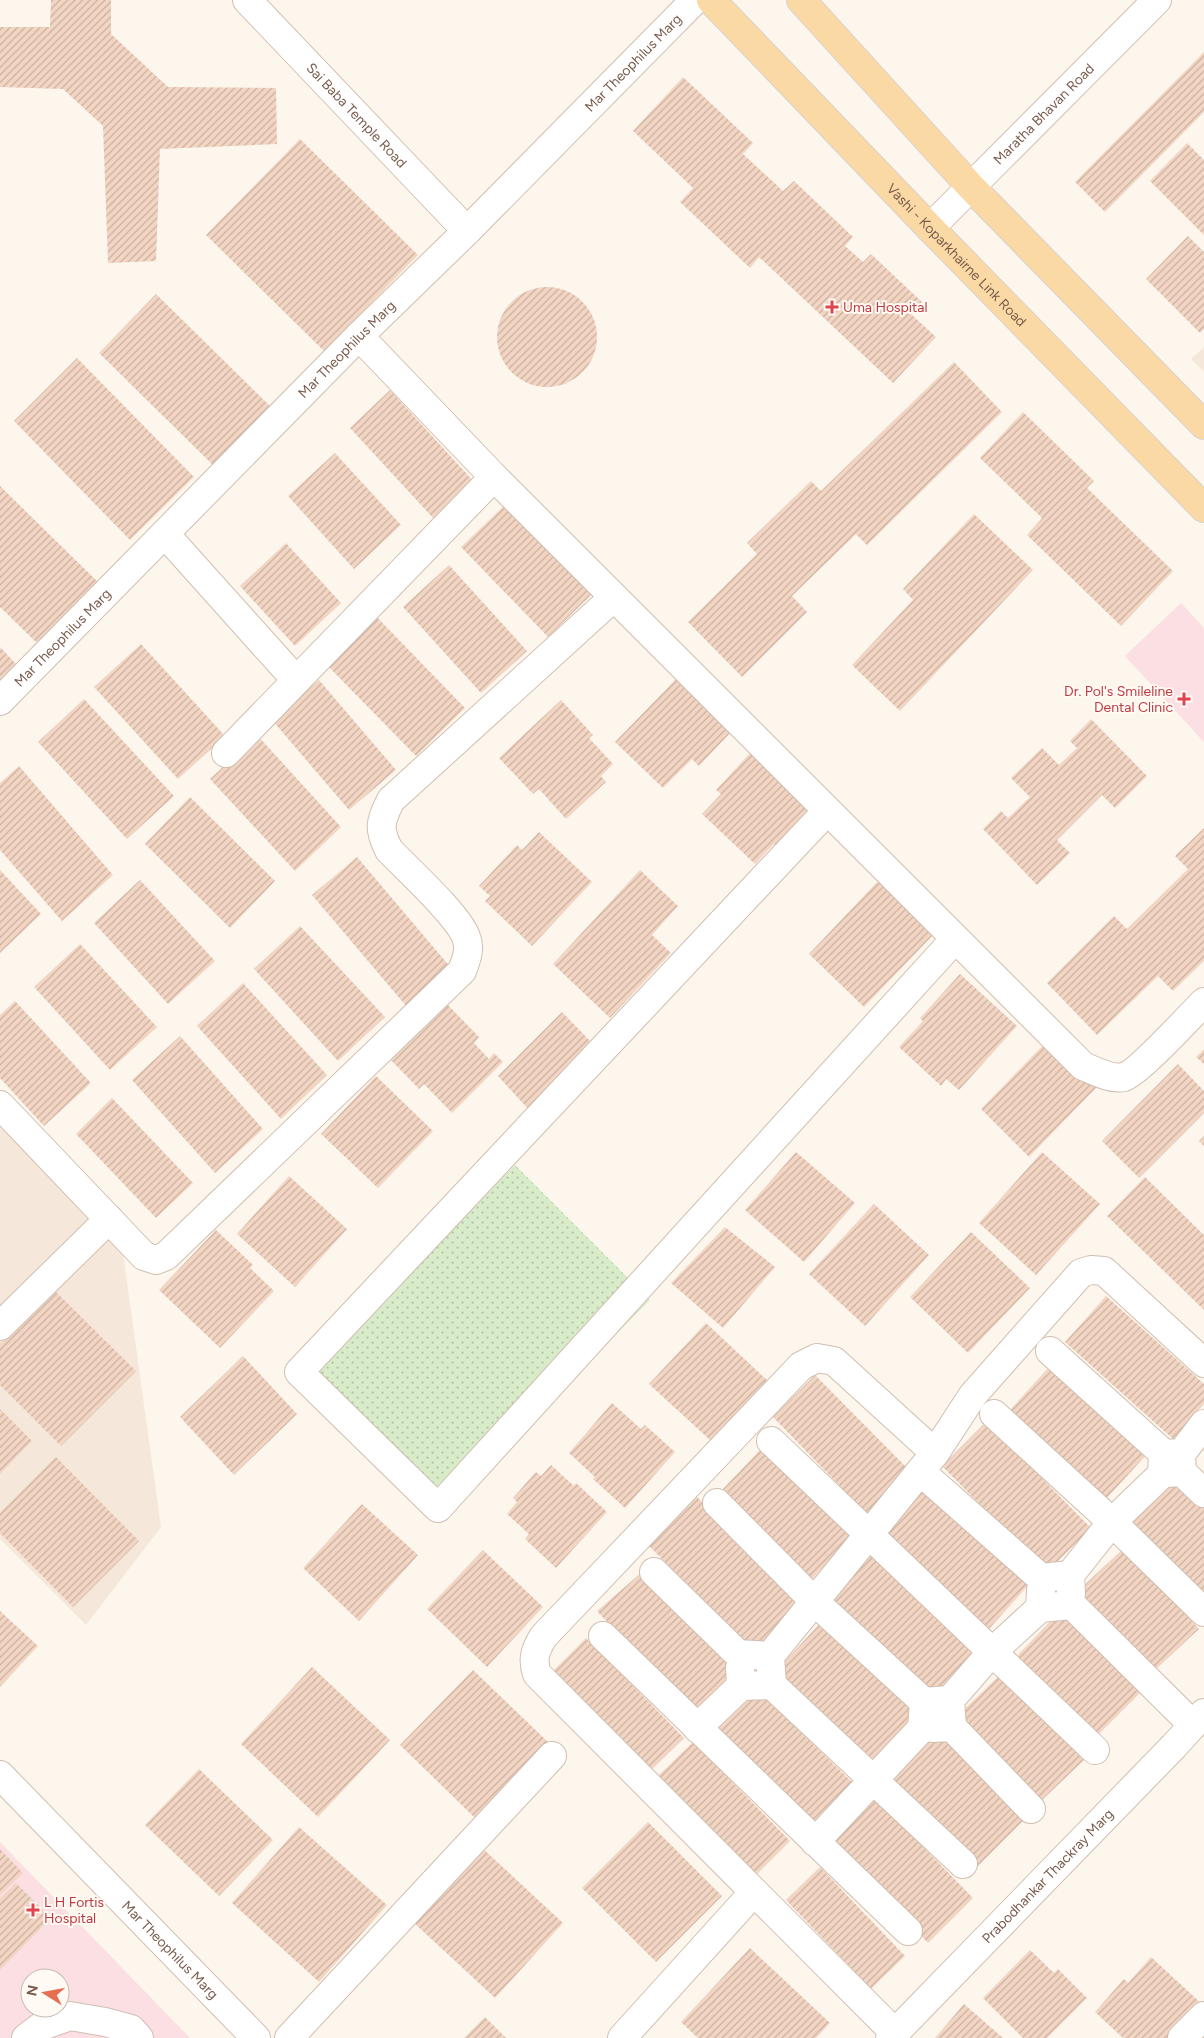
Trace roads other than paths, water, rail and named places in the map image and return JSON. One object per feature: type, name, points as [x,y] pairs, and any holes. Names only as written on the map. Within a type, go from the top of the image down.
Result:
[{"type":"main road","name":"Vashi - Koparkhairne Link Road","points":[[711,0],[930,228],[1204,508]]},
{"type":"main road","points":[[800,0],[971,187],[1204,425]]},
{"type":"street","name":"Sai Baba Temple Road","points":[[247,0],[467,231]]},
{"type":"street","name":"Mar Theophilus Marg","points":[[0,701],[359,336],[467,231],[695,0]]},
{"type":"street","name":"Maratha Bhavan Road","points":[[930,228],[1157,0]]},
{"type":"street","points":[[359,336],[614,597],[1083,1066],[1106,1076],[1124,1077],[1138,1068],[1204,1002]]},
{"type":"street","points":[[226,753],[494,476]]},
{"type":"street","points":[[165,534],[296,680]]},
{"type":"street","points":[[0,1105],[144,1256],[156,1260],[166,1256],[462,971],[468,955],[467,938],[458,922],[389,850],[382,836],[382,818],[391,800],[614,597]]},
{"type":"street","points":[[827,810],[299,1372],[438,1508],[955,938]]},
{"type":"street","points":[[0,1326],[109,1219]]},
{"type":"street","points":[[963,1864],[772,1685],[770,1656],[928,1463],[973,1395],[1081,1274],[1092,1270],[1104,1271],[1204,1363]]},
{"type":"street","points":[[1050,1351],[1204,1493]]},
{"type":"street","points":[[893,2035],[537,1674],[533,1663],[535,1651],[543,1637],[801,1366],[817,1358],[834,1361],[928,1463],[1041,1578],[1040,1608]]},
{"type":"street","points":[[994,1414],[1112,1522],[1204,1612]]},
{"type":"street","points":[[1198,1719],[1072,1604],[1070,1575],[1112,1522],[1172,1463],[1204,1424]]},
{"type":"street","points":[[771,1441],[1095,1750]]},
{"type":"street","points":[[717,1503],[815,1602],[952,1727],[1031,1809]]},
{"type":"street","points":[[654,1572],[738,1654],[741,1686]]},
{"type":"street","points":[[1041,1578],[1070,1575]]},
{"type":"street","points":[[815,1842],[873,1780],[932,1710],[992,1652],[1040,1608],[1072,1604]]},
{"type":"street","points":[[603,1636],[908,1930]]},
{"type":"street","points":[[738,1654],[770,1656]]},
{"type":"street","points":[[697,1728],[741,1686],[772,1685]]},
{"type":"street","name":"Prabodhankar Thackray Marg","points":[[893,2035],[1198,1719]]},
{"type":"street","points":[[288,2038],[552,1756]]},
{"type":"street","name":"Mar Theophilus Marg","points":[[0,1775],[256,2038]]},
{"type":"street","points":[[622,2038],[754,1892]]},
{"type":"street","points":[[26,2038],[42,2026],[70,2016],[131,2029],[139,2038]]},
{"type":"street","points":[[1182,2038],[1204,2016]]},
{"type":"place","name":"Uma Hospital","points":[[832,307]]},
{"type":"place","name":"Dr. Pol's Smileline Dental Clinic","points":[[1184,699]]},
{"type":"place","name":"L H Fortis Hospital","points":[[33,1910]]}]
